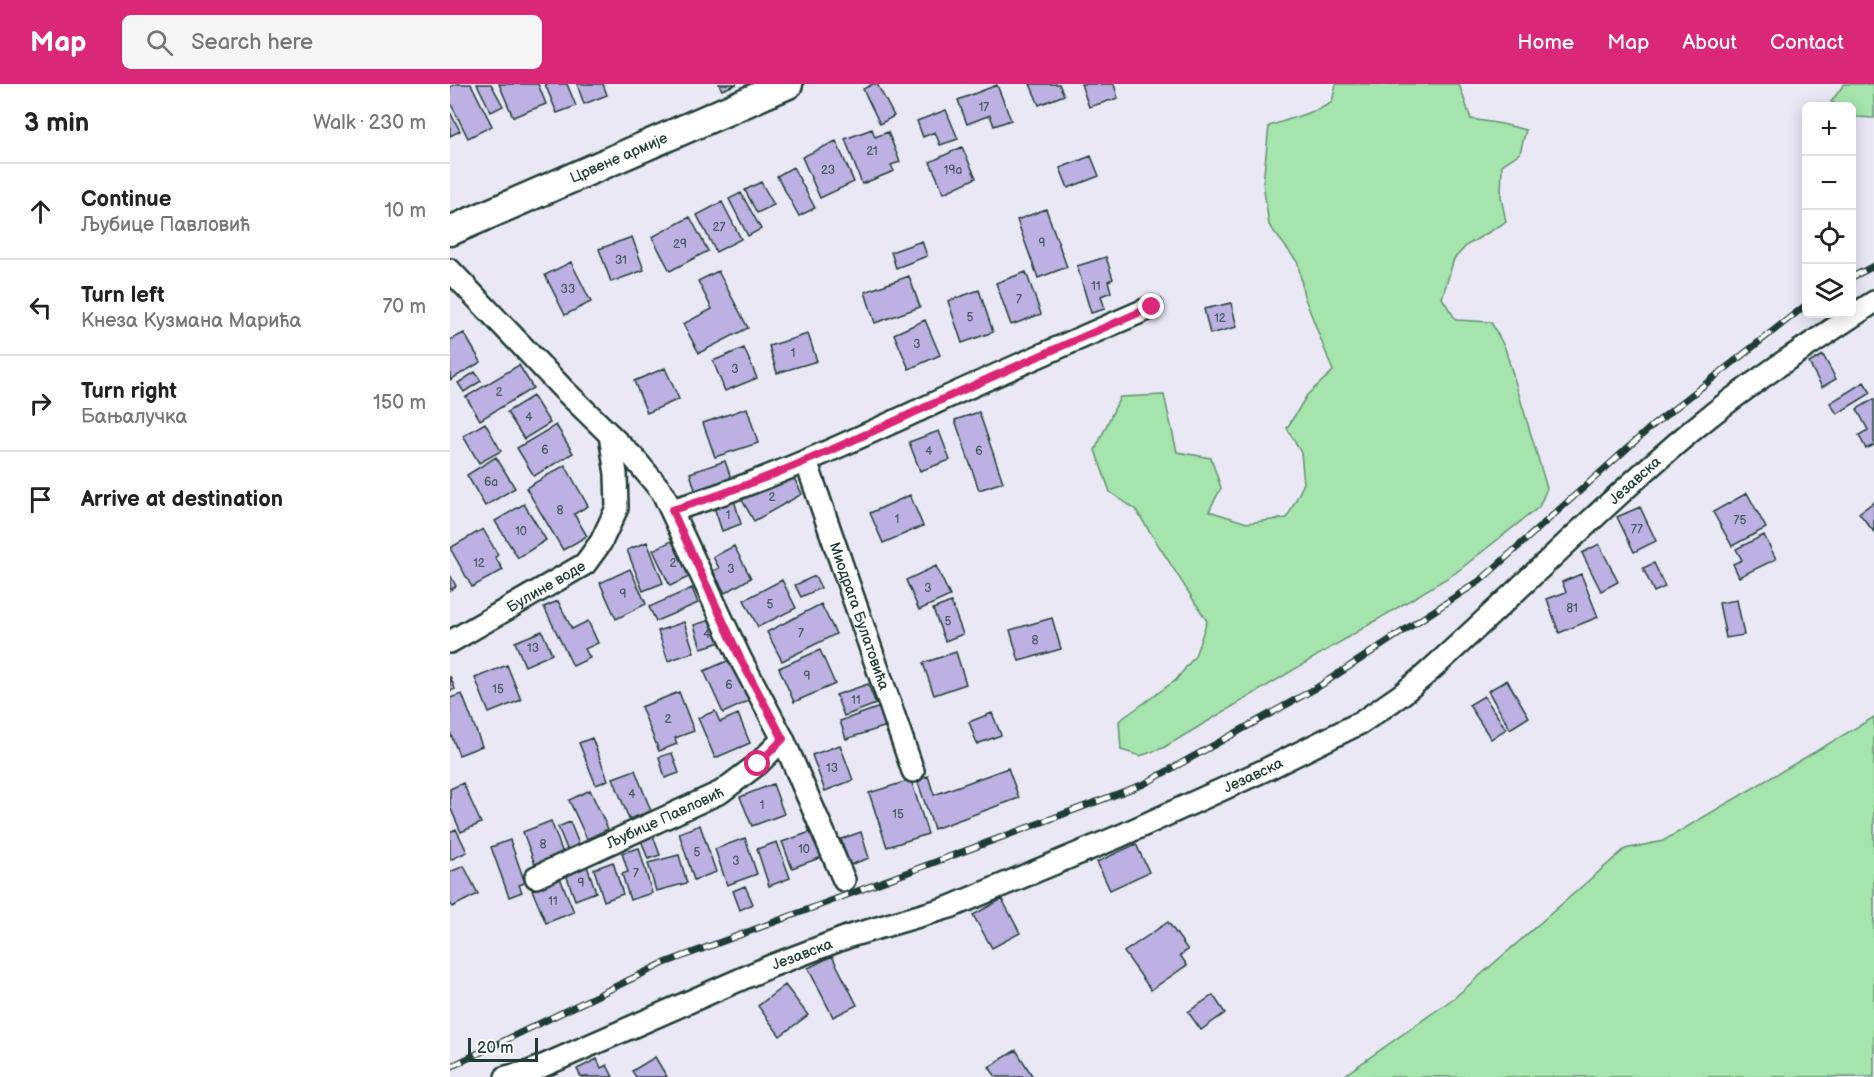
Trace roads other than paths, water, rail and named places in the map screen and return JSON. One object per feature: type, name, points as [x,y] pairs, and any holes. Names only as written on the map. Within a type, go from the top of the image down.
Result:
[{"type":"main road","name":"Црвене армије","points":[[450,231],[788,84]]},
{"type":"street","points":[[450,270],[663,493],[740,658],[783,739],[844,880]]},
{"type":"street","name":"Језавска","points":[[506,1077],[529,1072],[771,966],[849,936],[950,907],[1026,876],[1268,768],[1362,722],[1401,695],[1434,667],[1618,496],[1695,428],[1763,376],[1874,302]]},
{"type":"street","points":[[672,510],[701,502],[806,461],[1152,307]]},
{"type":"street","name":"Булине воде","points":[[450,642],[585,564],[601,542],[617,508],[616,474],[610,435]]},
{"type":"street","name":"Миодрага Булатовића","points":[[806,461],[913,771]]},
{"type":"street","name":"Љубице Павловић","points":[[536,877],[721,792],[758,764],[783,739]]},
{"type":"railway","points":[[1856,275],[1874,266]]},
{"type":"railway","points":[[450,1067],[662,964],[1144,784],[1318,687],[1481,580],[1652,426],[1802,308]]}]
